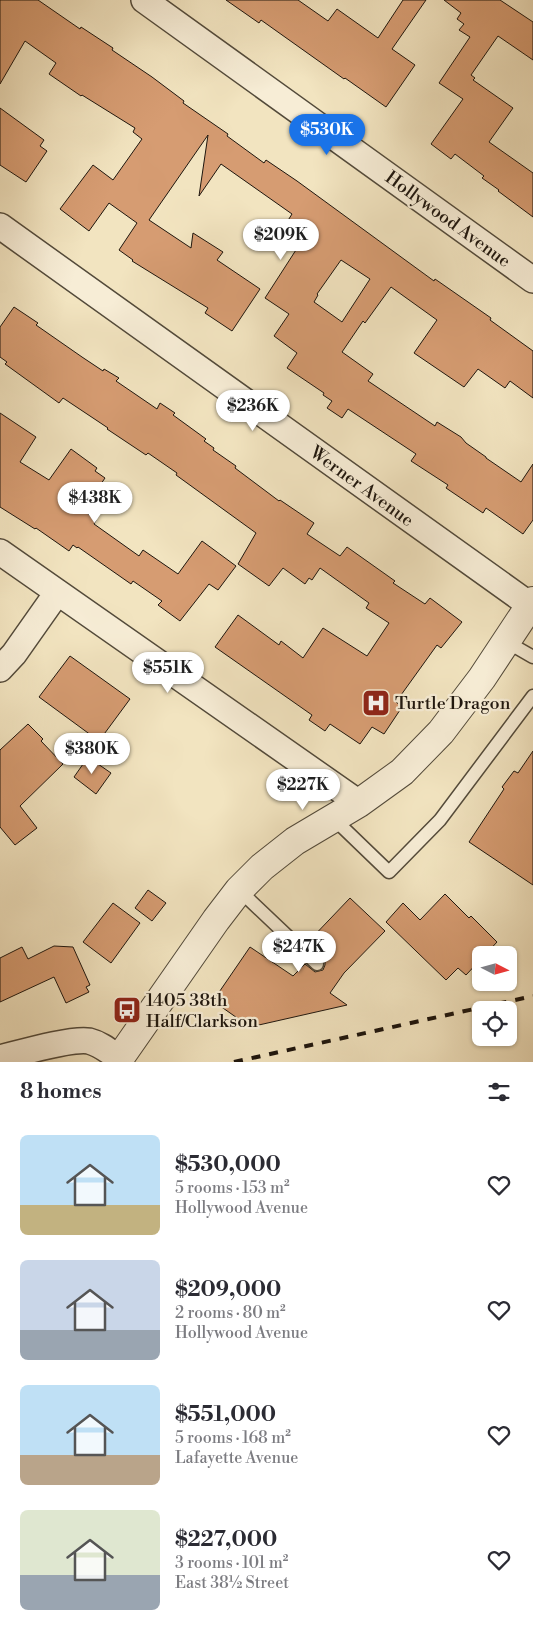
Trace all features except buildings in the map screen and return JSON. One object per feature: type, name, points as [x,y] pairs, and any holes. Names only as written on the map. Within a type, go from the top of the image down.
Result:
[{"type":"street","name":"Hollywood Avenue","points":[[144,0],[533,280]]},
{"type":"street","name":"Werner Avenue","points":[[0,226],[531,603]]},
{"type":"street","points":[[0,552],[359,803]]},
{"type":"street","points":[[0,669],[14,654],[57,593]]},
{"type":"street","points":[[0,1058],[73,1042],[88,1041],[100,1045],[119,1060],[239,890],[262,867],[295,840],[359,803],[402,772],[441,732],[482,678],[531,603]]},
{"type":"lane","points":[[505,641],[533,657]]},
{"type":"lane","points":[[333,818],[389,872],[440,820],[533,696]]},
{"type":"lane","points":[[239,890],[316,964]]},
{"type":"railway","points":[[234,1062],[533,996]]},
{"type":"place","name":"Turtle Dragon","points":[[376,703]]},
{"type":"place","name":"1405 38th Half/Clarkson","points":[[127,1010]]}]
